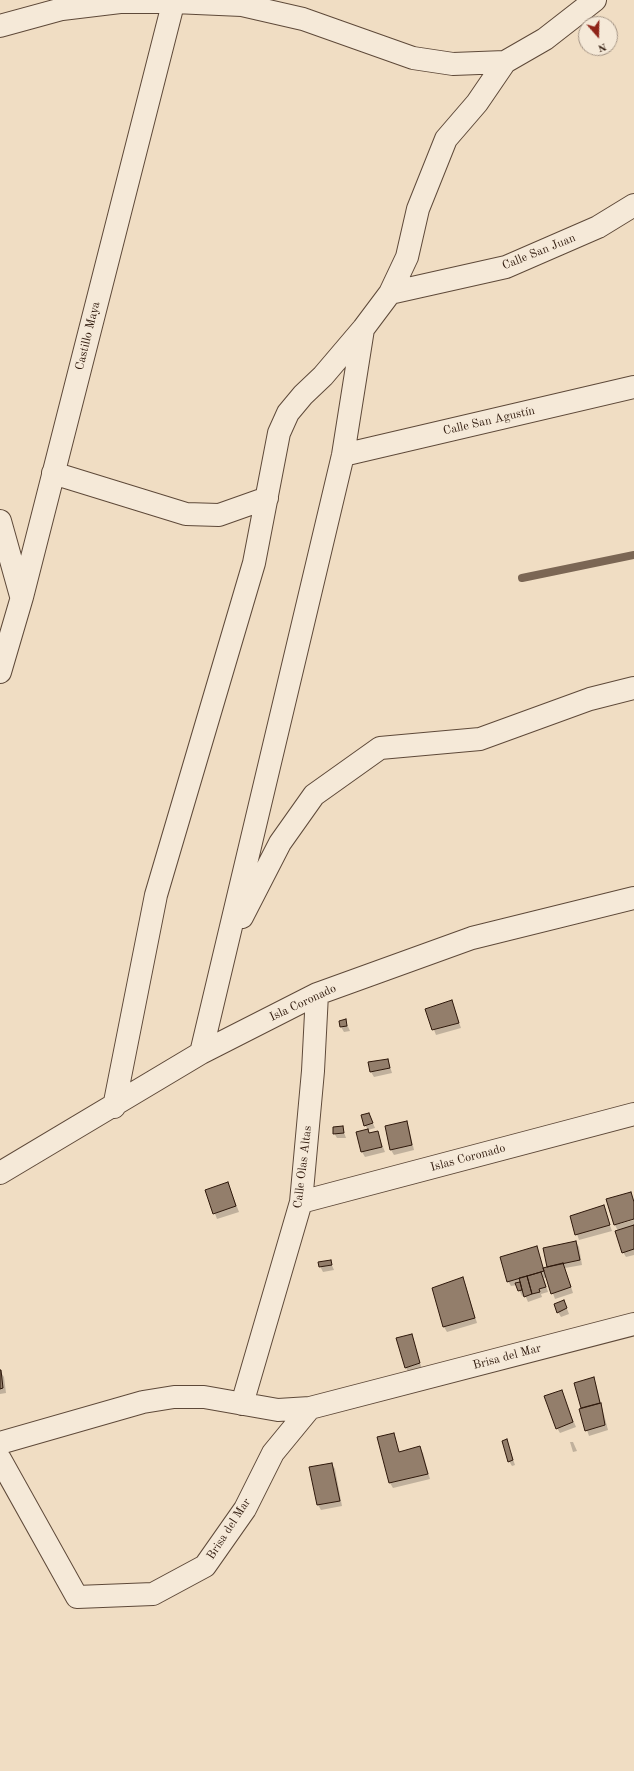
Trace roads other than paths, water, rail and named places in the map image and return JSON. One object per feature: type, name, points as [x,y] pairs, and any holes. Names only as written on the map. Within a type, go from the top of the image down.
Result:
[{"type":"street","points":[[114,1107],[156,895],[254,563],[279,433],[288,413],[303,395],[323,376],[363,329],[390,293],[407,257],[418,209],[446,139],[477,103],[505,62],[545,39],[595,0]]},
{"type":"street","points":[[0,26],[61,4],[174,1],[242,4],[303,20],[413,58],[453,64],[505,62]]},
{"type":"street","name":"Castillo Maya","points":[[0,672],[22,597],[174,1]]},
{"type":"street","name":"Calle San Juan","points":[[390,293],[506,267],[598,227],[634,205]]},
{"type":"street","points":[[201,1054],[343,455],[363,329]]},
{"type":"street","name":"Calle San Agustín","points":[[343,455],[634,386]]},
{"type":"street","points":[[54,473],[186,514],[219,514],[266,498]]},
{"type":"street","points":[[0,521],[22,597]]},
{"type":"street","points":[[226,949],[280,843],[314,796],[380,748],[480,739],[590,700],[634,688]]},
{"type":"street","name":"Isla Coronado","points":[[0,1173],[114,1107],[201,1054],[317,994],[472,938],[634,898]]},
{"type":"street","name":"Calle Olas Altas","points":[[242,1404],[301,1202],[313,1071],[317,994]]},
{"type":"street","name":"Islas Coronado","points":[[301,1202],[634,1114]]},
{"type":"street","name":"Brisa del Mar","points":[[0,1443],[144,1402],[174,1397],[204,1397],[278,1410],[310,1408],[634,1324]]},
{"type":"street","name":"Brisa del Mar","points":[[0,1459],[77,1597],[153,1594],[205,1566],[245,1509],[273,1453],[310,1408]]},
{"type":"waterway","points":[[522,578],[634,555]]}]
